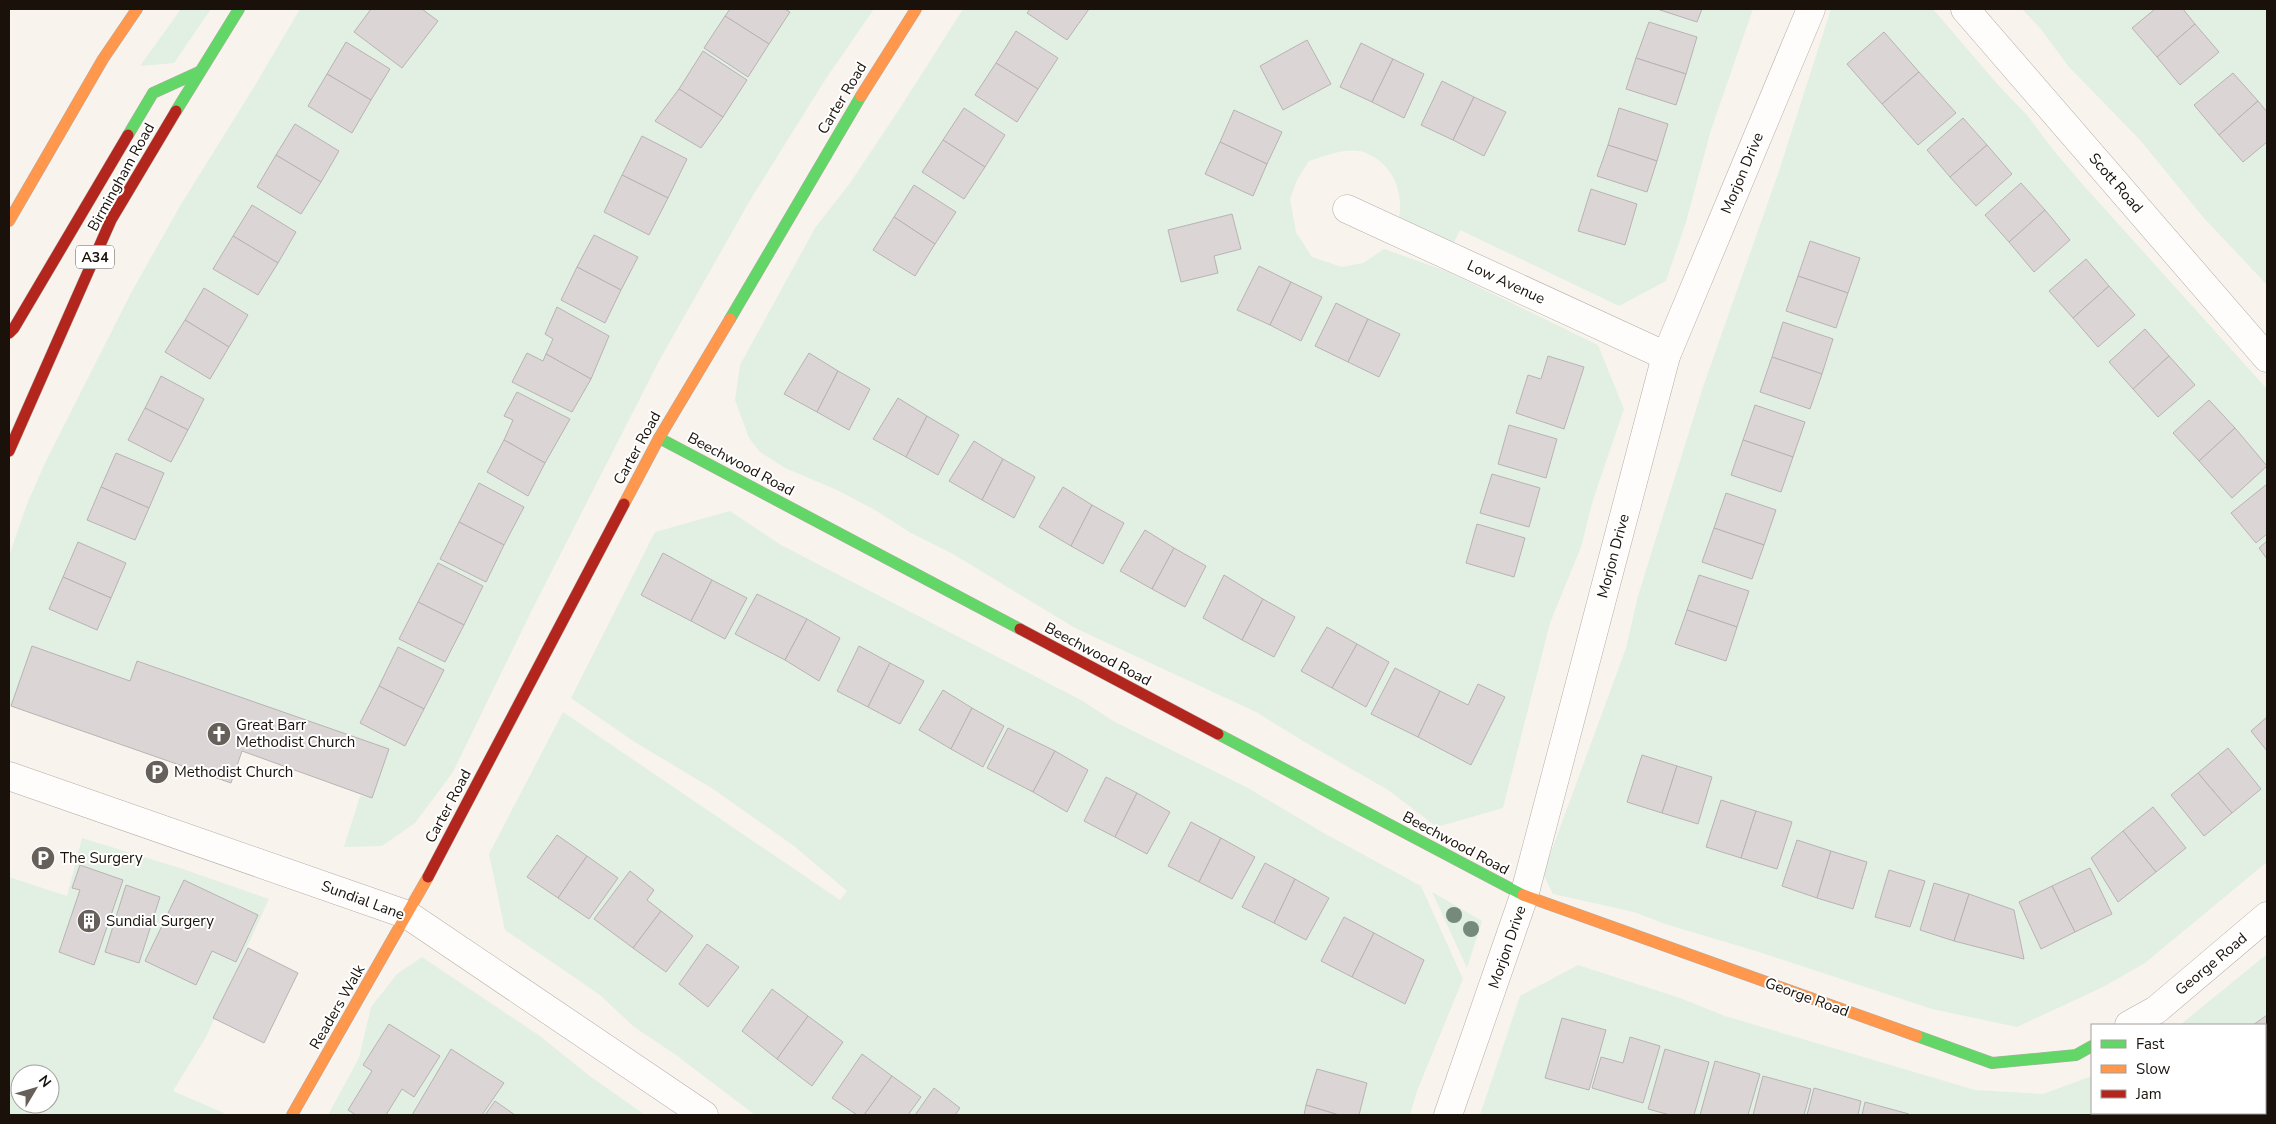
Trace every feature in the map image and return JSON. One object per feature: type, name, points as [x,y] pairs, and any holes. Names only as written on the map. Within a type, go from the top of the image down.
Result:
[{"type":"main road","points":[[9,221],[103,59],[137,9]]},
{"type":"main road","name":"Birmingham Road","points":[[9,452],[111,220],[199,72],[239,9]]},
{"type":"main road","name":"Carter Road","points":[[408,915],[659,438],[891,46],[916,9]]},
{"type":"main road","points":[[9,333],[14,328],[153,93],[199,72]]},
{"type":"main road","name":"Beechwood Road","points":[[659,438],[1524,896]]},
{"type":"main road","name":"George Road","points":[[1524,896],[1992,1063],[2076,1055],[2091,1047]]},
{"type":"main road","name":"Readers Walk","points":[[292,1115],[408,915]]},
{"type":"street","name":"Morjon Drive","points":[[1448,1115],[1524,896],[1666,356],[1811,9]]},
{"type":"street","name":"Scott Road","points":[[1965,9],[2267,358]]},
{"type":"street","name":"Low Avenue","points":[[1346,209],[1666,356]]},
{"type":"street","name":"Sundial Lane","points":[[9,776],[408,915],[704,1115]]},
{"type":"street","name":"George Road","points":[[2131,1024],[2156,1010],[2267,916]]},
{"type":"green space","points":[[181,9],[211,9],[174,63],[140,66]]},
{"type":"green space","points":[[300,9],[874,9],[825,80],[752,197],[659,361],[531,612],[453,772],[415,823],[382,846],[344,847],[360,796],[372,797],[388,749],[138,661],[130,681],[32,646],[11,706],[9,705],[9,556],[27,504],[45,463],[131,293],[180,206]]},
{"type":"green space","points":[[963,9],[1753,9],[1711,130],[1686,222],[1666,281],[1619,306],[1460,230],[1453,245],[1399,219],[1400,199],[1398,189],[1390,172],[1375,158],[1360,151],[1345,151],[1309,161],[1297,180],[1290,199],[1296,232],[1312,257],[1342,267],[1363,263],[1384,249],[1446,271],[1598,345],[1624,409],[1593,500],[1581,547],[1550,623],[1503,808],[1437,827],[1388,790],[1256,712],[1075,628],[953,554],[911,533],[875,510],[837,490],[785,468],[760,452],[749,438],[735,400],[740,365],[815,228],[850,183]]},
{"type":"green space","points":[[1831,9],[1933,9],[1999,86],[2027,115],[2054,151],[2085,187],[2267,389],[2267,862],[2145,963],[2103,987],[2017,1027],[1932,1009],[1756,951],[1665,924],[1634,912],[1553,894],[1543,874],[1626,648],[1638,596],[1703,387],[1779,171]]},
{"type":"green space","points":[[2022,9],[2267,9],[2267,285],[2203,217],[2140,140],[2069,67],[2040,28]]},
{"type":"green space","points":[[730,511],[781,545],[1081,700],[1115,722],[1248,788],[1322,832],[1421,886],[1463,979],[1417,1091],[1410,1115],[755,1115],[676,1055],[634,1027],[600,995],[505,930],[489,854],[563,712],[840,900],[847,891],[794,846],[713,789],[633,741],[571,698],[655,532]]},
{"type":"green space","points":[[82,838],[180,868],[269,899],[206,1037],[173,1091],[224,1113],[222,1115],[9,1115],[9,877],[67,896]]},
{"type":"green space","points":[[1432,892],[1482,921],[1467,968]]},
{"type":"green space","points":[[2267,954],[2267,1115],[1480,1115],[1520,996],[1578,965],[1680,998],[1725,1016],[1975,1090],[2043,1094],[2091,1076],[2091,1114],[2266,1114],[2266,1024],[2181,1024]]},
{"type":"green space","points":[[422,957],[540,1036],[587,1074],[645,1115],[328,1115],[359,1058],[371,1007],[397,974]]},
{"type":"building","points":[[371,9],[422,9],[438,21],[402,68],[354,32]]},
{"type":"building","points":[[730,9],[785,9],[790,12],[769,44],[725,16]]},
{"type":"building","points":[[1030,9],[1089,9],[1067,40],[1027,13]]},
{"type":"building","points":[[1657,9],[1702,9],[1697,22]]},
{"type":"building","points":[[2155,9],[2183,9],[2195,24],[2157,57],[2132,28]]},
{"type":"building","points":[[725,16],[769,44],[748,77],[704,48]]},
{"type":"building","points":[[1649,22],[1697,37],[1686,74],[1636,58]]},
{"type":"building","points":[[2195,24],[2219,52],[2180,85],[2157,57]]},
{"type":"building","points":[[1016,31],[1058,58],[1038,89],[996,63]]},
{"type":"building","points":[[1884,32],[1919,72],[1882,104],[1847,64]]},
{"type":"building","points":[[1307,40],[1331,84],[1283,110],[1260,66]]},
{"type":"building","points":[[346,42],[390,69],[371,100],[327,74]]},
{"type":"building","points":[[1361,43],[1393,59],[1372,102],[1340,87]]},
{"type":"building","points":[[703,51],[747,80],[723,117],[679,89]]},
{"type":"building","points":[[1636,58],[1686,74],[1676,105],[1626,89]]},
{"type":"building","points":[[1393,59],[1424,74],[1404,118],[1372,102]]},
{"type":"building","points":[[996,63],[1038,89],[1017,122],[975,95]]},
{"type":"building","points":[[1919,72],[1956,113],[1918,145],[1882,104]]},
{"type":"building","points":[[2233,73],[2258,101],[2219,135],[2194,105]]},
{"type":"building","points":[[327,74],[371,100],[352,133],[308,106]]},
{"type":"building","points":[[1442,81],[1474,97],[1453,140],[1421,125]]},
{"type":"building","points":[[679,89],[723,117],[701,148],[655,121]]},
{"type":"building","points":[[1474,97],[1506,112],[1484,156],[1453,140]]},
{"type":"building","points":[[2258,101],[2267,112],[2267,142],[2243,162],[2219,135]]},
{"type":"building","points":[[964,108],[1005,135],[985,167],[943,140]]},
{"type":"building","points":[[1619,108],[1668,124],[1657,161],[1608,145]]},
{"type":"building","points":[[1234,110],[1282,132],[1267,164],[1220,142]]},
{"type":"building","points":[[1963,118],[1987,145],[1950,177],[1927,150]]},
{"type":"building","points":[[295,124],[339,151],[321,182],[276,155]]},
{"type":"building","points":[[642,136],[687,159],[668,198],[622,175]]},
{"type":"building","points":[[943,140],[985,167],[964,199],[922,172]]},
{"type":"building","points":[[1220,142],[1267,164],[1253,196],[1205,174]]},
{"type":"building","points":[[1608,145],[1657,161],[1647,192],[1597,176]]},
{"type":"building","points":[[1987,145],[2012,174],[1976,206],[1950,177]]},
{"type":"building","points":[[276,155],[321,182],[301,214],[257,187]]},
{"type":"building","points":[[622,175],[668,198],[649,235],[604,212]]},
{"type":"building","points":[[2021,183],[2045,210],[2009,242],[1985,215]]},
{"type":"building","points":[[914,185],[956,212],[935,244],[894,217]]},
{"type":"building","points":[[1591,189],[1637,204],[1625,245],[1578,231]]},
{"type":"building","points":[[252,205],[296,232],[278,263],[233,236]]},
{"type":"building","points":[[2045,210],[2070,240],[2034,272],[2009,242]]},
{"type":"building","points":[[1232,214],[1241,249],[1214,256],[1218,273],[1181,282],[1168,230]]},
{"type":"building","points":[[894,217],[935,244],[915,276],[873,250]]},
{"type":"building","points":[[594,235],[638,257],[621,290],[577,267]]},
{"type":"building","points":[[233,236],[278,263],[258,295],[213,269]]},
{"type":"building","points":[[1810,241],[1860,258],[1848,293],[1798,276]]},
{"type":"building","points":[[2086,259],[2109,286],[2073,318],[2049,291]]},
{"type":"building","points":[[1259,266],[1291,282],[1270,325],[1237,310]]},
{"type":"building","points":[[577,267],[621,290],[605,323],[561,300]]},
{"type":"building","points":[[1798,276],[1848,293],[1836,328],[1786,311]]},
{"type":"building","points":[[1291,282],[1322,297],[1301,341],[1270,325]]},
{"type":"building","points":[[2109,286],[2135,315],[2098,347],[2073,318]]},
{"type":"building","points":[[204,288],[248,315],[229,347],[185,320]]},
{"type":"building","points":[[1336,303],[1368,319],[1348,362],[1315,346]]},
{"type":"building","points":[[557,307],[609,336],[591,379],[546,354],[553,339],[545,334]]},
{"type":"building","points":[[1368,319],[1400,334],[1379,377],[1348,362]]},
{"type":"building","points":[[185,320],[229,347],[210,379],[165,352]]},
{"type":"building","points":[[1783,322],[1833,339],[1822,374],[1772,357]]},
{"type":"building","points":[[2145,329],[2169,356],[2133,389],[2109,362]]},
{"type":"building","points":[[527,353],[543,361],[546,354],[591,379],[572,412],[512,382]]},
{"type":"building","points":[[809,353],[838,371],[817,412],[784,394]]},
{"type":"building","points":[[1548,356],[1584,367],[1564,429],[1516,413],[1528,375],[1541,379]]},
{"type":"building","points":[[2169,356],[2195,385],[2158,417],[2133,389]]},
{"type":"building","points":[[1772,357],[1822,374],[1810,409],[1760,392]]},
{"type":"building","points":[[838,371],[870,389],[849,430],[817,412]]},
{"type":"building","points":[[161,376],[204,399],[188,430],[145,408]]},
{"type":"building","points":[[517,392],[570,419],[545,463],[504,440],[513,420],[504,416]]},
{"type":"building","points":[[898,398],[927,416],[906,457],[873,439]]},
{"type":"building","points":[[2209,400],[2235,428],[2199,461],[2173,433]]},
{"type":"building","points":[[1755,405],[1805,422],[1793,457],[1743,440]]},
{"type":"building","points":[[145,408],[188,430],[171,462],[128,440]]},
{"type":"building","points":[[927,416],[959,435],[938,475],[906,457]]},
{"type":"building","points":[[1509,425],[1557,439],[1546,478],[1498,464]]},
{"type":"building","points":[[2235,428],[2267,466],[2232,498],[2199,461]]},
{"type":"building","points":[[504,440],[545,463],[528,496],[487,472]]},
{"type":"building","points":[[1743,440],[1793,457],[1781,492],[1731,475]]},
{"type":"building","points":[[974,441],[1003,459],[982,500],[949,481]]},
{"type":"building","points":[[116,453],[164,473],[149,508],[101,487]]},
{"type":"building","points":[[1003,459],[1035,477],[1014,518],[982,500]]},
{"type":"building","points":[[1492,474],[1540,488],[1529,527],[1480,513]]},
{"type":"building","points":[[479,483],[524,507],[504,545],[459,522]]},
{"type":"building","points":[[2267,484],[2267,534],[2256,543],[2231,513]]},
{"type":"building","points":[[101,487],[149,508],[135,540],[87,520]]},
{"type":"building","points":[[1063,487],[1092,505],[1071,546],[1039,527]]},
{"type":"building","points":[[1726,493],[1776,510],[1764,545],[1714,528]]},
{"type":"building","points":[[1092,505],[1124,523],[1103,564],[1071,546]]},
{"type":"building","points":[[459,522],[504,545],[486,582],[440,559]]},
{"type":"building","points":[[1477,524],[1525,538],[1514,577],[1466,563]]},
{"type":"building","points":[[1714,528],[1764,545],[1752,579],[1702,562]]},
{"type":"building","points":[[1145,530],[1174,548],[1152,589],[1120,571]]},
{"type":"building","points":[[2267,541],[2267,559],[2259,548]]},
{"type":"building","points":[[78,542],[126,563],[111,598],[63,577]]},
{"type":"building","points":[[1174,548],[1206,566],[1185,607],[1152,589]]},
{"type":"building","points":[[663,553],[712,580],[691,621],[641,595]]},
{"type":"building","points":[[438,563],[483,586],[464,625],[418,602]]},
{"type":"building","points":[[1224,575],[1263,599],[1242,640],[1203,618]]},
{"type":"building","points":[[1699,575],[1749,591],[1737,627],[1687,610]]},
{"type":"building","points":[[63,577],[111,598],[97,630],[49,609]]},
{"type":"building","points":[[712,580],[747,598],[725,639],[691,621]]},
{"type":"building","points":[[757,594],[807,619],[785,660],[735,634]]},
{"type":"building","points":[[1263,599],[1295,617],[1274,657],[1242,640]]},
{"type":"building","points":[[418,602],[464,625],[445,662],[399,639]]},
{"type":"building","points":[[1687,610],[1737,627],[1726,661],[1675,644]]},
{"type":"building","points":[[807,619],[840,638],[819,681],[785,660]]},
{"type":"building","points":[[1327,627],[1357,644],[1332,688],[1301,671]]},
{"type":"building","points":[[1357,644],[1389,662],[1366,707],[1332,688]]},
{"type":"building","name":"Great Barr Methodist Church","points":[[32,646],[130,681],[137,661],[389,749],[372,798],[242,751],[231,783],[11,706]]},
{"type":"building","points":[[859,646],[890,663],[868,707],[837,691]]},
{"type":"building","points":[[398,647],[444,670],[424,709],[379,686]]},
{"type":"building","points":[[890,663],[924,681],[900,724],[868,707]]},
{"type":"building","points":[[1395,668],[1440,691],[1418,737],[1371,714]]},
{"type":"building","points":[[1478,684],[1505,697],[1471,765],[1418,737],[1440,691],[1468,705]]},
{"type":"building","points":[[379,686],[424,709],[405,746],[360,723]]},
{"type":"building","points":[[943,690],[972,708],[951,749],[919,730]]},
{"type":"building","points":[[972,708],[1004,726],[983,767],[951,749]]},
{"type":"building","points":[[2267,717],[2267,751],[2251,731]]},
{"type":"building","points":[[1008,728],[1055,751],[1033,792],[987,768]]},
{"type":"building","points":[[2228,748],[2261,789],[2232,813],[2198,773]]},
{"type":"building","points":[[1055,751],[1088,770],[1067,812],[1033,792]]},
{"type":"building","points":[[1642,755],[1677,766],[1662,813],[1627,802]]},
{"type":"building","points":[[1677,766],[1712,777],[1698,824],[1662,813]]},
{"type":"building","points":[[2198,773],[2232,813],[2204,836],[2171,795]]},
{"type":"building","points":[[1106,777],[1137,793],[1115,837],[1084,821]]},
{"type":"building","points":[[1137,793],[1170,812],[1147,854],[1115,837]]},
{"type":"building","points":[[1721,800],[1756,811],[1741,858],[1706,847]]},
{"type":"building","points":[[2153,807],[2186,848],[2156,872],[2123,831]]},
{"type":"building","points":[[1756,811],[1792,822],[1777,869],[1741,858]]},
{"type":"building","points":[[1191,822],[1221,838],[1199,882],[1168,866]]},
{"type":"building","points":[[2123,831],[2156,872],[2118,902],[2091,858]]},
{"type":"building","points":[[557,835],[587,856],[558,898],[527,877]]},
{"type":"building","points":[[1221,838],[1255,857],[1232,899],[1199,882]]},
{"type":"building","points":[[1797,840],[1831,851],[1817,898],[1782,886]]},
{"type":"building","points":[[1831,851],[1867,862],[1853,909],[1817,898]]},
{"type":"building","points":[[587,856],[618,878],[589,919],[558,898]]},
{"type":"building","points":[[1265,863],[1295,879],[1274,923],[1242,907]]},
{"type":"building","name":"Sundial Surgery","points":[[80,865],[123,880],[94,965],[59,952],[80,890],[72,888]]},
{"type":"building","points":[[2090,868],[2112,914],[2075,932],[2052,886]]},
{"type":"building","points":[[1889,870],[1925,881],[1910,927],[1875,917]]},
{"type":"building","points":[[630,871],[654,890],[647,900],[661,911],[633,948],[594,919]]},
{"type":"building","points":[[1295,879],[1329,898],[1306,940],[1274,923]]},
{"type":"building","points":[[184,880],[258,915],[236,962],[212,951],[196,985],[145,961]]},
{"type":"building","points":[[1934,883],[1969,894],[1954,941],[1920,930]]},
{"type":"building","points":[[126,885],[160,897],[139,963],[105,952]]},
{"type":"building","points":[[2052,886],[2075,932],[2041,949],[2019,902]]},
{"type":"building","points":[[1969,894],[2014,910],[2024,959],[1954,941]]},
{"type":"building","points":[[661,911],[693,936],[666,972],[633,948]]},
{"type":"building","points":[[1344,917],[1374,933],[1352,977],[1321,961]]},
{"type":"building","points":[[1374,933],[1424,960],[1405,1004],[1352,977]]},
{"type":"building","points":[[707,944],[739,967],[708,1007],[679,984]]},
{"type":"building","points":[[248,948],[298,973],[264,1043],[213,1018]]},
{"type":"building","points":[[772,989],[808,1016],[777,1059],[742,1031]]},
{"type":"building","points":[[2267,1015],[2266,1072],[2266,1024],[2254,1024]]},
{"type":"building","points":[[808,1016],[843,1042],[812,1086],[777,1059]]},
{"type":"building","points":[[1562,1018],[1606,1030],[1589,1090],[1545,1078]]},
{"type":"building","points":[[389,1024],[440,1056],[414,1097],[402,1089],[386,1115],[356,1115],[348,1110],[372,1071],[363,1065]]},
{"type":"building","points":[[1630,1037],[1660,1046],[1643,1103],[1592,1088],[1601,1057],[1623,1063]]},
{"type":"building","points":[[451,1049],[504,1083],[482,1115],[412,1115]]},
{"type":"building","points":[[1665,1049],[1709,1062],[1694,1115],[1670,1115],[1648,1109]]},
{"type":"building","points":[[862,1054],[892,1076],[864,1115],[857,1115],[832,1098]]},
{"type":"building","points":[[1715,1061],[1760,1074],[1748,1115],[1700,1115]]},
{"type":"building","points":[[1317,1069],[1367,1083],[1359,1115],[1339,1115],[1306,1105]]},
{"type":"building","points":[[892,1076],[921,1097],[908,1115],[864,1115]]},
{"type":"building","points":[[1763,1076],[1811,1089],[1804,1115],[1753,1115]]},
{"type":"building","points":[[934,1088],[960,1108],[955,1115],[915,1115]]},
{"type":"building","points":[[1814,1088],[1861,1101],[1858,1115],[1807,1115]]},
{"type":"building","points":[[495,1101],[515,1115],[485,1115]]},
{"type":"building","points":[[1865,1102],[1909,1114],[1909,1115],[1862,1115]]},
{"type":"building","points":[[1306,1105],[1339,1115],[1304,1115]]},
{"type":"building","points":[[2136,1114],[2137,1115],[2105,1115]]},
{"type":"building","points":[[2136,1114],[2177,1115],[2137,1115]]},
{"type":"building","points":[[2196,1114],[2214,1114],[2212,1115]]},
{"type":"traffic: fast","points":[[176,111],[239,9]]},
{"type":"traffic: fast","points":[[128,135],[153,93],[199,72]]},
{"type":"traffic: fast","points":[[730,319],[861,96]]},
{"type":"traffic: fast","points":[[659,438],[1020,629]]},
{"type":"traffic: fast","points":[[1218,734],[1523,895]]},
{"type":"traffic: fast","points":[[1917,1036],[1992,1063],[2076,1055],[2091,1047]]},
{"type":"traffic: slow","points":[[9,221],[103,59],[137,9]]},
{"type":"traffic: slow","points":[[861,96],[916,9]]},
{"type":"traffic: slow","points":[[624,504],[659,438],[730,319]]},
{"type":"traffic: slow","points":[[292,1115],[428,877]]},
{"type":"traffic: slow","points":[[1523,895],[1917,1036]]},
{"type":"traffic: jam","points":[[9,451],[111,220],[176,111]]},
{"type":"traffic: jam","points":[[9,333],[14,328],[128,135]]},
{"type":"traffic: jam","points":[[428,877],[624,504]]},
{"type":"traffic: jam","points":[[1020,629],[1218,734]]},
{"type":"place","name":"Great Barr Methodist Church","points":[[219,734]]},
{"type":"place","name":"Methodist Church","points":[[157,772]]},
{"type":"place","name":"The Surgery","points":[[43,858]]},
{"type":"place","name":"Sundial Surgery","points":[[89,921]]}]
